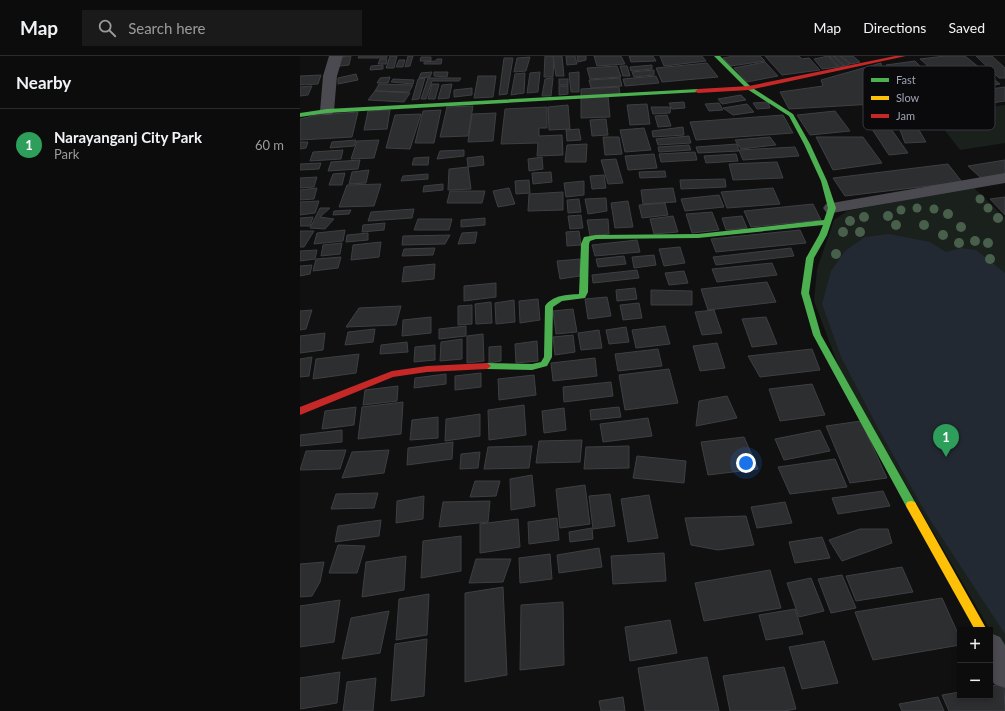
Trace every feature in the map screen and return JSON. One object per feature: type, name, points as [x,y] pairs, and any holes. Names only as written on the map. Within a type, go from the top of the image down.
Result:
[{"type":"street","points":[[327,111],[332,68],[336,56]]},
{"type":"street","points":[[717,56],[749,88],[791,115],[807,144],[824,181],[829,215],[823,235],[810,258],[805,293],[817,335],[979,627]]},
{"type":"street","points":[[300,115],[327,111],[749,88],[903,56]]},
{"type":"street","points":[[300,411],[392,374],[427,369],[475,366],[532,367],[544,364],[548,357],[549,306],[553,300],[560,296],[582,296],[584,292],[585,244],[587,239],[698,236],[829,215],[1005,178]]},
{"type":"street","points":[[993,652],[1005,673]]},
{"type":"shaded area","points":[[1005,105],[1005,143],[960,150],[945,130],[995,130],[995,106]]},
{"type":"shaded area","points":[[973,187],[1005,218],[1005,662],[993,641],[993,627],[988,627],[841,373],[814,301],[817,269],[834,220],[847,211]]},
{"type":"shaded area","points":[[889,234],[930,242],[946,252],[961,248],[976,250],[1005,273],[1005,634],[927,515],[879,430],[841,357],[822,304],[831,271],[845,251],[865,237]]},
{"type":"building","points":[[351,56],[349,65],[332,67],[335,57]]},
{"type":"building","points":[[359,56],[387,56],[387,58],[358,58]]},
{"type":"building","points":[[390,56],[397,56],[394,68],[386,68]]},
{"type":"building","points":[[408,56],[413,56],[410,66],[405,67]]},
{"type":"building","points":[[545,56],[554,56],[553,77],[544,77]]},
{"type":"building","points":[[553,56],[562,56],[564,76],[556,76]]},
{"type":"building","points":[[566,56],[575,56],[577,64],[567,65]]},
{"type":"building","points":[[577,56],[586,56],[586,60],[578,62]]},
{"type":"building","points":[[594,56],[621,56],[625,64],[597,66]]},
{"type":"building","points":[[629,56],[653,56],[656,61],[631,62]]},
{"type":"building","points":[[660,56],[702,56],[706,61],[664,66]]},
{"type":"building","points":[[734,56],[760,56],[765,61],[731,66],[723,58]]},
{"type":"building","points":[[765,56],[799,56],[802,59],[809,58],[820,70],[782,75]]},
{"type":"building","points":[[828,56],[838,67],[822,69],[814,59]]},
{"type":"building","points":[[829,56],[833,56],[844,66],[839,67]]},
{"type":"building","points":[[834,56],[840,56],[850,64],[845,66]]},
{"type":"building","points":[[841,56],[853,56],[860,62],[851,64]]},
{"type":"building","points":[[945,56],[965,56],[978,66],[928,66],[920,59]]},
{"type":"building","points":[[976,56],[992,56],[1005,68],[1005,78],[999,78],[995,74],[995,66],[986,66]]},
{"type":"building","points":[[421,57],[431,57],[431,61],[420,61]]},
{"type":"building","points":[[530,57],[526,71],[514,72],[517,58]]},
{"type":"building","points":[[504,58],[513,58],[507,94],[499,95]]},
{"type":"building","points":[[380,59],[387,59],[386,64],[378,64]]},
{"type":"building","points":[[437,59],[442,59],[441,64],[424,64],[424,62],[436,61]]},
{"type":"building","points":[[399,60],[405,60],[403,67],[396,67]]},
{"type":"building","points":[[915,61],[920,66],[886,66]]},
{"type":"building","points":[[765,62],[778,76],[747,82],[734,68]]},
{"type":"building","points":[[707,63],[718,77],[662,82],[656,68]]},
{"type":"building","points":[[881,63],[882,66],[870,66]]},
{"type":"building","points":[[383,65],[383,69],[370,70],[371,66]]},
{"type":"building","points":[[652,65],[652,69],[631,71],[630,67]]},
{"type":"building","points":[[617,66],[621,77],[590,79],[587,68]]},
{"type":"building","points":[[620,66],[627,66],[630,76],[623,76]]},
{"type":"building","points":[[863,68],[863,105],[789,109],[780,92],[823,86],[821,80]]},
{"type":"building","points":[[654,70],[654,75],[634,77],[632,72]]},
{"type":"building","points":[[432,72],[430,77],[419,78],[421,73]]},
{"type":"building","points":[[434,72],[448,72],[447,77],[434,76]]},
{"type":"building","points":[[540,72],[538,92],[527,93],[530,73]]},
{"type":"building","points":[[579,72],[579,92],[571,92],[569,73]]},
{"type":"building","points":[[525,73],[524,93],[511,95],[515,74]]},
{"type":"building","points":[[356,74],[358,80],[338,84],[338,78]]},
{"type":"building","points":[[321,75],[318,84],[300,85],[300,76]]},
{"type":"building","points":[[478,76],[496,76],[493,97],[474,98]]},
{"type":"building","points":[[656,76],[659,83],[625,86],[623,79]]},
{"type":"building","points":[[390,77],[388,83],[377,83],[380,78]]},
{"type":"building","points":[[425,78],[419,99],[412,100],[418,79]]},
{"type":"building","points":[[428,78],[461,78],[459,81],[432,81],[426,99],[421,99]]},
{"type":"building","points":[[553,78],[551,96],[542,96],[545,79]]},
{"type":"building","points":[[620,78],[622,86],[591,88],[589,80]]},
{"type":"building","points":[[393,79],[414,80],[413,84],[391,82]]},
{"type":"building","points":[[559,79],[568,79],[568,85],[559,85]]},
{"type":"building","points":[[995,80],[1000,84],[995,85]]},
{"type":"building","points":[[379,84],[413,85],[409,92],[375,91]]},
{"type":"building","points":[[432,84],[439,84],[435,99],[428,99]]},
{"type":"building","points":[[452,84],[449,98],[438,99],[442,85]]},
{"type":"building","points":[[312,86],[308,95],[300,96],[300,87]]},
{"type":"building","points":[[559,86],[568,86],[568,94],[559,95]]},
{"type":"building","points":[[619,87],[620,94],[581,96],[581,89]]},
{"type":"building","points":[[1005,87],[1005,101],[995,103],[995,88]]},
{"type":"building","points":[[472,88],[472,95],[454,97],[454,90]]},
{"type":"building","points":[[375,91],[410,93],[404,102],[368,100]]},
{"type":"building","points":[[741,95],[746,100],[722,104],[718,99]]},
{"type":"building","points":[[608,96],[610,117],[581,118],[581,97]]},
{"type":"building","points":[[684,102],[685,108],[672,109],[669,103]]},
{"type":"building","points":[[768,102],[770,108],[757,109],[753,103]]},
{"type":"building","points":[[719,103],[723,110],[709,111],[705,104]]},
{"type":"building","points":[[647,104],[650,124],[630,125],[627,105]]},
{"type":"building","points":[[747,104],[754,112],[733,115],[723,108]]},
{"type":"building","points":[[568,105],[570,129],[549,130],[548,107]]},
{"type":"building","points":[[473,106],[468,136],[440,137],[447,107]]},
{"type":"building","points":[[547,107],[547,128],[539,128],[539,136],[562,135],[563,155],[537,156],[538,143],[501,144],[505,109]]},
{"type":"building","points":[[651,107],[671,107],[670,113],[653,114]]},
{"type":"building","points":[[390,110],[387,129],[364,130],[368,111]]},
{"type":"building","points":[[441,110],[434,143],[415,143],[423,111]]},
{"type":"building","points":[[835,111],[850,131],[810,135],[797,115]]},
{"type":"building","points":[[358,112],[352,137],[300,140],[300,119],[317,115]]},
{"type":"building","points":[[496,113],[493,141],[468,142],[472,114]]},
{"type":"building","points":[[421,114],[410,149],[386,148],[395,115]]},
{"type":"building","points":[[667,115],[671,126],[658,127],[655,116]]},
{"type":"building","points":[[783,115],[793,133],[696,140],[690,122]]},
{"type":"building","points":[[606,119],[608,135],[592,136],[590,120]]},
{"type":"building","points":[[683,127],[684,135],[653,137],[652,131]]},
{"type":"building","points":[[644,128],[651,150],[625,152],[620,130]]},
{"type":"building","points":[[579,129],[581,140],[567,141],[566,130]]},
{"type":"building","points":[[873,130],[892,130],[908,153],[889,155]]},
{"type":"building","points":[[900,130],[919,130],[926,142],[905,143]]},
{"type":"building","points":[[689,136],[691,143],[658,145],[656,139]]},
{"type":"building","points":[[603,137],[619,137],[622,154],[605,155]]},
{"type":"building","points":[[770,137],[776,145],[741,149],[735,140]]},
{"type":"building","points":[[816,137],[863,137],[882,163],[833,170]]},
{"type":"building","points":[[356,140],[354,146],[330,148],[332,142]]},
{"type":"building","points":[[379,140],[374,158],[351,159],[357,141]]},
{"type":"building","points":[[300,142],[308,142],[306,148],[300,149]]},
{"type":"building","points":[[587,144],[586,162],[565,162],[567,145]]},
{"type":"building","points":[[737,144],[739,151],[698,153],[696,147]]},
{"type":"building","points":[[689,145],[691,150],[659,152],[658,147]]},
{"type":"building","points":[[795,147],[799,156],[743,160],[739,150]]},
{"type":"building","points":[[343,150],[341,159],[310,161],[313,152]]},
{"type":"building","points":[[464,150],[464,156],[437,159],[440,151]]},
{"type":"building","points":[[695,152],[697,160],[661,162],[659,154]]},
{"type":"building","points":[[654,154],[657,168],[628,170],[625,156]]},
{"type":"building","points":[[736,154],[738,161],[706,163],[704,156]]},
{"type":"building","points":[[483,156],[484,165],[468,167],[467,158]]},
{"type":"building","points":[[429,157],[428,165],[412,165],[414,158]]},
{"type":"building","points":[[542,157],[543,169],[529,171],[528,159]]},
{"type":"building","points":[[616,159],[623,183],[608,184],[601,160]]},
{"type":"building","points":[[360,160],[358,169],[328,171],[331,162]]},
{"type":"building","points":[[1005,160],[1005,174],[982,179],[968,166]]},
{"type":"building","points":[[777,162],[783,178],[733,180],[729,164]]},
{"type":"building","points":[[321,163],[319,169],[300,170],[300,164]]},
{"type":"building","points":[[948,164],[962,182],[845,196],[833,178]]},
{"type":"building","points":[[468,167],[471,189],[448,190],[449,169]]},
{"type":"building","points":[[369,170],[366,183],[349,184],[352,172]]},
{"type":"building","points":[[665,171],[666,177],[640,178],[639,172]]},
{"type":"building","points":[[551,172],[552,182],[533,184],[532,173]]},
{"type":"building","points":[[345,173],[342,185],[329,185],[333,174]]},
{"type":"building","points":[[428,174],[428,179],[401,181],[403,176]]},
{"type":"building","points":[[604,175],[606,188],[592,189],[590,176]]},
{"type":"building","points":[[317,177],[314,187],[300,188],[300,178]]},
{"type":"building","points":[[725,179],[726,187],[681,189],[680,180]]},
{"type":"building","points":[[529,180],[530,193],[516,194],[515,181]]},
{"type":"building","points":[[584,181],[584,195],[566,197],[564,183]]},
{"type":"building","points":[[381,184],[374,206],[339,207],[347,185]]},
{"type":"building","points":[[443,184],[443,190],[423,192],[424,186]]},
{"type":"building","points":[[317,188],[314,199],[300,200],[300,190]]},
{"type":"building","points":[[509,188],[515,204],[498,207],[493,191]]},
{"type":"building","points":[[673,188],[676,202],[643,204],[641,190]]},
{"type":"building","points":[[773,188],[780,204],[727,208],[721,192]]},
{"type":"building","points":[[450,191],[485,191],[482,203],[447,203]]},
{"type":"building","points":[[563,192],[563,210],[528,211],[529,194]]},
{"type":"building","points":[[719,195],[724,207],[685,211],[681,199]]},
{"type":"building","points":[[1005,197],[1005,215],[990,199]]},
{"type":"building","points":[[606,198],[607,211],[588,214],[585,199]]},
{"type":"building","points":[[579,199],[581,212],[568,213],[567,200]]},
{"type":"building","points":[[319,201],[315,213],[300,215],[300,202]]},
{"type":"building","points":[[628,201],[633,227],[615,228],[611,203]]},
{"type":"building","points":[[665,203],[668,215],[642,218],[639,205]]},
{"type":"building","points":[[813,204],[821,220],[751,227],[744,211]]},
{"type":"building","points":[[320,208],[330,208],[320,217],[334,219],[325,229],[310,228]]},
{"type":"building","points":[[414,209],[412,218],[368,221],[371,212]]},
{"type":"building","points":[[351,210],[349,214],[333,215],[334,211]]},
{"type":"building","points":[[712,212],[719,230],[692,233],[686,214]]},
{"type":"building","points":[[581,215],[583,228],[570,229],[568,216]]},
{"type":"building","points":[[673,216],[678,232],[654,234],[650,219]]},
{"type":"building","points":[[742,216],[747,228],[726,230],[722,218]]},
{"type":"building","points":[[313,217],[310,226],[300,226],[300,218]]},
{"type":"building","points":[[485,218],[485,225],[461,227],[461,220]]},
{"type":"building","points":[[418,219],[452,219],[449,230],[414,230]]},
{"type":"building","points":[[608,219],[609,234],[590,236],[587,220]]},
{"type":"building","points":[[385,223],[384,230],[362,232],[363,225]]},
{"type":"building","points":[[345,230],[343,241],[314,244],[317,233]]},
{"type":"building","points":[[800,230],[806,243],[716,252],[711,239]]},
{"type":"building","points":[[300,231],[314,231],[304,247],[300,247]]},
{"type":"building","points":[[579,231],[581,245],[567,246],[566,232]]},
{"type":"building","points":[[477,232],[475,243],[458,244],[462,233]]},
{"type":"building","points":[[368,233],[368,240],[346,242],[347,235]]},
{"type":"building","points":[[450,235],[445,244],[402,245],[403,236]]},
{"type":"building","points":[[637,240],[640,252],[595,256],[592,245]]},
{"type":"building","points":[[381,242],[379,257],[351,260],[353,245]]},
{"type":"building","points":[[342,243],[340,254],[321,256],[323,245]]},
{"type":"building","points":[[680,247],[685,263],[664,266],[659,249]]},
{"type":"building","points":[[435,248],[433,255],[402,256],[404,249]]},
{"type":"building","points":[[791,248],[794,256],[716,265],[713,257]]},
{"type":"building","points":[[317,250],[315,259],[300,261],[300,251]]},
{"type":"building","points":[[654,255],[656,265],[634,268],[632,257]]},
{"type":"building","points":[[624,256],[626,264],[598,267],[596,259]]},
{"type":"building","points":[[341,257],[338,268],[313,271],[316,259]]},
{"type":"building","points":[[580,259],[580,276],[560,279],[557,261]]},
{"type":"building","points":[[772,263],[777,275],[717,282],[712,269]]},
{"type":"building","points":[[435,264],[434,279],[402,282],[404,267]]},
{"type":"building","points":[[312,265],[310,274],[300,276],[300,266]]},
{"type":"building","points":[[637,270],[639,278],[593,283],[592,275]]},
{"type":"building","points":[[684,271],[688,283],[669,285],[665,273]]},
{"type":"building","points":[[767,282],[776,302],[708,310],[701,289]]},
{"type":"building","points":[[496,283],[496,297],[464,301],[464,286]]},
{"type":"building","points":[[635,288],[637,299],[617,301],[616,290]]},
{"type":"building","points":[[651,290],[692,291],[692,305],[651,305]]},
{"type":"building","points":[[607,297],[611,316],[588,319],[585,299]]},
{"type":"building","points":[[538,299],[540,320],[520,323],[519,301]]},
{"type":"building","points":[[514,300],[515,322],[496,324],[495,303]]},
{"type":"building","points":[[491,302],[492,323],[476,324],[475,304]]},
{"type":"building","points":[[639,303],[642,318],[623,320],[620,305]]},
{"type":"building","points":[[472,305],[472,324],[458,325],[458,306]]},
{"type":"building","points":[[401,306],[396,325],[346,327],[359,308]]},
{"type":"building","points":[[573,309],[577,332],[556,334],[553,311]]},
{"type":"building","points":[[312,310],[306,329],[300,330],[300,311]]},
{"type":"building","points":[[714,310],[722,333],[702,335],[695,312]]},
{"type":"building","points":[[431,317],[431,333],[402,336],[403,320]]},
{"type":"building","points":[[766,317],[777,344],[752,347],[742,319]]},
{"type":"building","points":[[466,326],[466,336],[439,339],[439,329]]},
{"type":"building","points":[[665,326],[670,344],[636,348],[632,330]]},
{"type":"building","points":[[626,327],[629,342],[609,344],[606,330]]},
{"type":"building","points":[[375,329],[373,342],[345,345],[348,332]]},
{"type":"building","points":[[599,330],[602,348],[581,350],[578,333]]},
{"type":"building","points":[[325,333],[323,350],[300,353],[300,336]]},
{"type":"building","points":[[483,334],[484,361],[467,363],[467,336]]},
{"type":"building","points":[[573,335],[575,352],[555,355],[553,337]]},
{"type":"building","points":[[462,339],[462,359],[440,361],[441,342]]},
{"type":"building","points":[[537,341],[538,361],[516,363],[515,344]]},
{"type":"building","points":[[407,342],[408,352],[380,354],[381,345]]},
{"type":"building","points":[[717,343],[725,368],[700,371],[693,346]]},
{"type":"building","points":[[435,345],[435,360],[414,362],[415,347]]},
{"type":"building","points":[[501,346],[501,361],[489,363],[489,347]]},
{"type":"building","points":[[658,349],[662,366],[618,371],[615,354]]},
{"type":"building","points":[[812,349],[820,370],[760,377],[748,356]]},
{"type":"building","points":[[359,354],[356,373],[313,379],[316,359]]},
{"type":"building","points":[[312,357],[309,376],[300,377],[300,359]]},
{"type":"building","points":[[595,358],[597,376],[553,381],[551,363]]},
{"type":"building","points":[[669,369],[678,403],[625,410],[619,375]]},
{"type":"building","points":[[481,373],[481,387],[455,390],[455,376]]},
{"type":"building","points":[[446,374],[446,384],[414,388],[415,378]]},
{"type":"building","points":[[534,375],[536,395],[499,400],[498,379]]},
{"type":"building","points":[[611,382],[613,396],[564,402],[563,387]]},
{"type":"building","points":[[812,384],[825,415],[780,421],[769,389]]},
{"type":"building","points":[[398,386],[397,401],[363,405],[365,390]]},
{"type":"building","points":[[727,396],[737,418],[696,426],[699,401]]},
{"type":"building","points":[[403,402],[401,434],[358,439],[362,407]]},
{"type":"building","points":[[524,405],[526,435],[489,440],[488,410]]},
{"type":"building","points":[[356,407],[354,425],[322,429],[325,411]]},
{"type":"building","points":[[619,407],[621,417],[591,420],[590,410]]},
{"type":"building","points":[[564,408],[566,430],[544,433],[542,411]]},
{"type":"building","points":[[480,414],[480,436],[445,441],[446,419]]},
{"type":"building","points":[[438,417],[438,438],[410,440],[412,420]]},
{"type":"building","points":[[648,418],[652,436],[603,442],[600,424]]},
{"type":"building","points":[[861,421],[887,478],[850,483],[826,426]]},
{"type":"building","points":[[342,430],[342,442],[300,446],[300,435]]},
{"type":"building","points":[[820,430],[830,451],[784,460],[775,439]]},
{"type":"building","points":[[744,437],[758,469],[708,475],[701,442]]},
{"type":"building","points":[[582,440],[580,462],[536,463],[539,441]]},
{"type":"building","points":[[453,442],[452,459],[407,465],[408,448]]},
{"type":"building","points":[[532,446],[529,468],[484,469],[488,447]]},
{"type":"building","points":[[629,446],[629,468],[584,469],[586,447]]},
{"type":"building","points":[[346,450],[340,469],[300,470],[306,451]]},
{"type":"building","points":[[389,450],[384,473],[342,478],[352,452]]},
{"type":"building","points":[[480,452],[478,468],[460,469],[461,454]]},
{"type":"building","points":[[637,456],[686,461],[684,483],[633,478]]},
{"type":"building","points":[[835,459],[847,487],[790,494],[778,467]]},
{"type":"building","points":[[532,475],[535,506],[511,510],[510,479]]},
{"type":"building","points":[[475,481],[500,481],[496,496],[470,497]]},
{"type":"building","points":[[585,485],[590,524],[560,528],[556,489]]},
{"type":"building","points":[[883,491],[890,506],[838,514],[832,498]]},
{"type":"building","points":[[378,493],[374,508],[331,509],[336,494]]},
{"type":"building","points":[[610,494],[615,526],[593,529],[589,496]]},
{"type":"building","points":[[649,495],[658,538],[628,542],[621,499]]},
{"type":"building","points":[[424,496],[423,519],[396,523],[397,501]]},
{"type":"building","points":[[490,501],[488,522],[439,527],[443,502]]},
{"type":"building","points":[[785,502],[792,523],[757,528],[751,507]]},
{"type":"building","points":[[746,516],[754,545],[718,550],[691,545],[685,518]]},
{"type":"building","points":[[557,518],[559,540],[529,544],[528,522]]},
{"type":"building","points":[[518,519],[520,547],[480,553],[480,524]]},
{"type":"building","points":[[381,520],[379,536],[335,542],[338,526]]},
{"type":"building","points":[[592,528],[593,539],[570,542],[569,532]]},
{"type":"building","points":[[860,529],[888,529],[892,543],[842,561],[829,540]]},
{"type":"building","points":[[461,536],[461,571],[421,578],[423,541]]},
{"type":"building","points":[[822,537],[830,558],[795,563],[789,542]]},
{"type":"building","points":[[338,545],[365,546],[357,573],[329,573]]},
{"type":"building","points":[[599,548],[602,567],[559,573],[557,555]]},
{"type":"building","points":[[664,553],[666,581],[613,584],[611,556]]},
{"type":"building","points":[[550,554],[552,579],[520,583],[519,558]]},
{"type":"building","points":[[406,556],[404,590],[362,597],[366,562]]},
{"type":"building","points":[[476,559],[511,559],[503,582],[469,583]]},
{"type":"building","points":[[324,562],[320,582],[312,596],[300,597],[300,564]]},
{"type":"building","points":[[902,567],[913,592],[856,601],[846,576]]},
{"type":"building","points":[[770,570],[781,608],[704,621],[695,583]]},
{"type":"building","points":[[842,575],[856,608],[831,613],[818,579]]},
{"type":"building","points":[[811,578],[824,611],[799,617],[787,583]]},
{"type":"building","points":[[503,587],[507,675],[465,682],[465,593]]},
{"type":"building","points":[[429,594],[427,635],[396,640],[399,599]]},
{"type":"building","points":[[942,598],[957,631],[957,646],[873,660],[855,612]]},
{"type":"building","points":[[340,600],[334,642],[300,647],[300,606]]},
{"type":"building","points":[[563,602],[564,665],[520,670],[521,605]]},
{"type":"building","points":[[795,609],[803,634],[766,640],[759,615]]},
{"type":"building","points":[[389,611],[380,653],[342,659],[351,618]]},
{"type":"building","points":[[670,620],[677,653],[630,661],[625,627]]},
{"type":"building","points":[[427,639],[424,696],[391,701],[395,644]]},
{"type":"building","points":[[824,641],[838,683],[802,689],[789,647]]},
{"type":"building","points":[[707,657],[719,711],[645,711],[638,668]]},
{"type":"building","points":[[784,667],[796,709],[784,711],[730,711],[723,676]]},
{"type":"building","points":[[340,672],[337,703],[300,709],[300,678]]},
{"type":"building","points":[[376,678],[373,711],[343,711],[347,682]]},
{"type":"building","points":[[1004,684],[1005,711],[949,711],[942,695],[957,692],[957,699],[993,699],[993,686]]},
{"type":"building","points":[[623,697],[625,711],[601,711],[599,701]]},
{"type":"building","points":[[938,697],[944,711],[902,711],[899,704]]},
{"type":"traffic: fast","points":[[717,56],[749,88],[791,115],[807,144],[824,181],[832,208],[823,235],[810,258],[805,293],[817,335],[911,505]]},
{"type":"traffic: fast","points":[[300,115],[327,111],[698,91]]},
{"type":"traffic: fast","points":[[487,366],[532,367],[544,364],[548,357],[549,306],[556,300],[582,296],[584,292],[585,244],[587,239],[596,237],[698,236],[826,222]]},
{"type":"traffic: slow","points":[[911,505],[979,627]]},
{"type":"traffic: jam","points":[[698,91],[749,88],[903,56]]},
{"type":"traffic: jam","points":[[300,411],[392,374],[427,369],[487,366]]},
{"type":"place","name":"Narayanganj City Park","points":[[946,457]]}]
